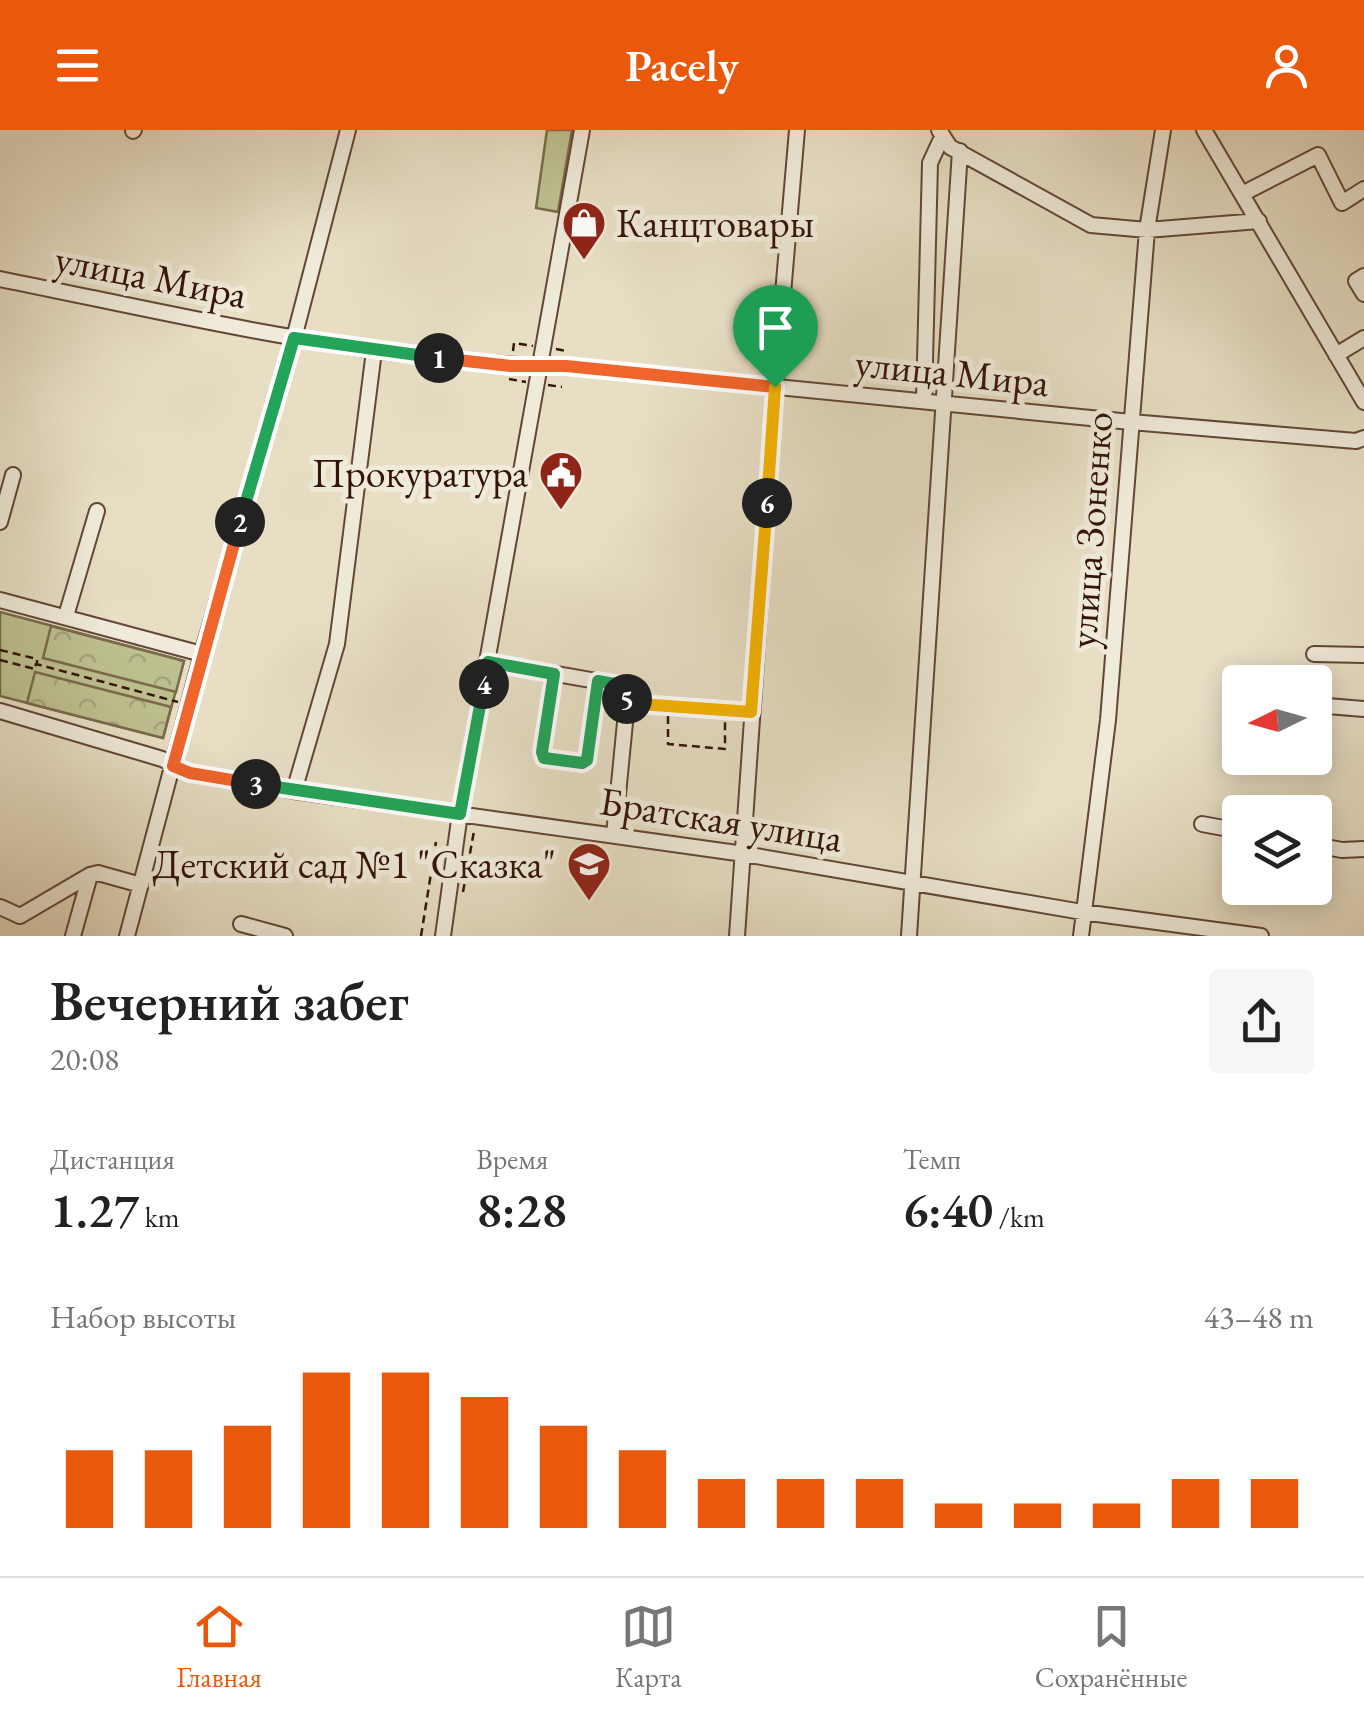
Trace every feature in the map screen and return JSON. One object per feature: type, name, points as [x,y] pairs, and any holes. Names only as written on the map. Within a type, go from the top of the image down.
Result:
[{"type":"street","points":[[127,936],[348,130]]},
{"type":"street","points":[[443,936],[460,814],[582,130]]},
{"type":"street","points":[[737,936],[797,130]]},
{"type":"street","name":"улица Зоненко","points":[[1081,936],[1108,720],[1146,230],[1163,130]]},
{"type":"street","points":[[1204,130],[1364,402]]},
{"type":"street","points":[[940,134],[950,147],[1091,225],[1146,230],[1258,222]]},
{"type":"street","points":[[924,401],[930,163],[940,134]]},
{"type":"street","points":[[909,936],[960,151]]},
{"type":"street","points":[[1242,194],[1318,156],[1342,203],[1364,190]]},
{"type":"street","points":[[1364,276],[1356,281],[1364,294]]},
{"type":"street","name":"улица Мира","points":[[0,279],[374,351],[1131,422],[1356,441],[1364,438]]},
{"type":"street","points":[[1336,355],[1364,338]]},
{"type":"street","points":[[294,790],[336,644],[374,351]]},
{"type":"street","points":[[0,522],[12,475]]},
{"type":"street","points":[[66,616],[97,511]]},
{"type":"street","points":[[0,600],[202,654]]},
{"type":"street","points":[[1314,654],[1364,655]]},
{"type":"street","points":[[488,662],[625,686],[614,835]]},
{"type":"street","points":[[554,674],[544,758],[582,763],[587,760],[598,681]]},
{"type":"street","points":[[626,703],[751,712]]},
{"type":"street","points":[[1332,706],[1364,709]]},
{"type":"street","name":"Братская улица","points":[[0,711],[162,759],[190,773],[744,854],[1082,912],[1261,936]]},
{"type":"street","points":[[1202,824],[1222,828]]},
{"type":"street","points":[[1332,848],[1364,850]]},
{"type":"street","points":[[0,908],[20,916],[98,873],[141,884]]},
{"type":"street","points":[[73,936],[90,875]]},
{"type":"street","points":[[241,924],[285,936]]},
{"type":"path","points":[[0,650],[38,659],[35,668],[0,660]]},
{"type":"path","points":[[36,664],[190,705]]},
{"type":"path","points":[[668,706],[668,744],[687,746],[725,748],[726,710]]},
{"type":"path","points":[[461,900],[475,828],[481,817]]},
{"type":"path","points":[[421,936],[436,842]]},
{"type":"green space","points":[[547,130],[572,130],[558,212],[536,208]]},
{"type":"green space","points":[[0,612],[184,661],[163,738],[0,696]]},
{"type":"green space","points":[[51,626],[184,661],[176,692],[43,658]]},
{"type":"green space","points":[[35,672],[171,707],[163,738],[27,703]]},
{"type":"place","name":"Канцтовары","points":[[584,261]]},
{"type":"place","name":"Прокуратура","points":[[561,511]]},
{"type":"place","name":"Детский сад №1 \"Сказка\"","points":[[589,902]]},
{"type":"route","points":[[294,338],[511,366],[566,366],[775,387],[751,712],[626,703],[625,686],[598,681],[587,760],[582,763],[544,758],[554,674],[488,662],[460,814],[190,773],[173,766],[294,338]]}]
